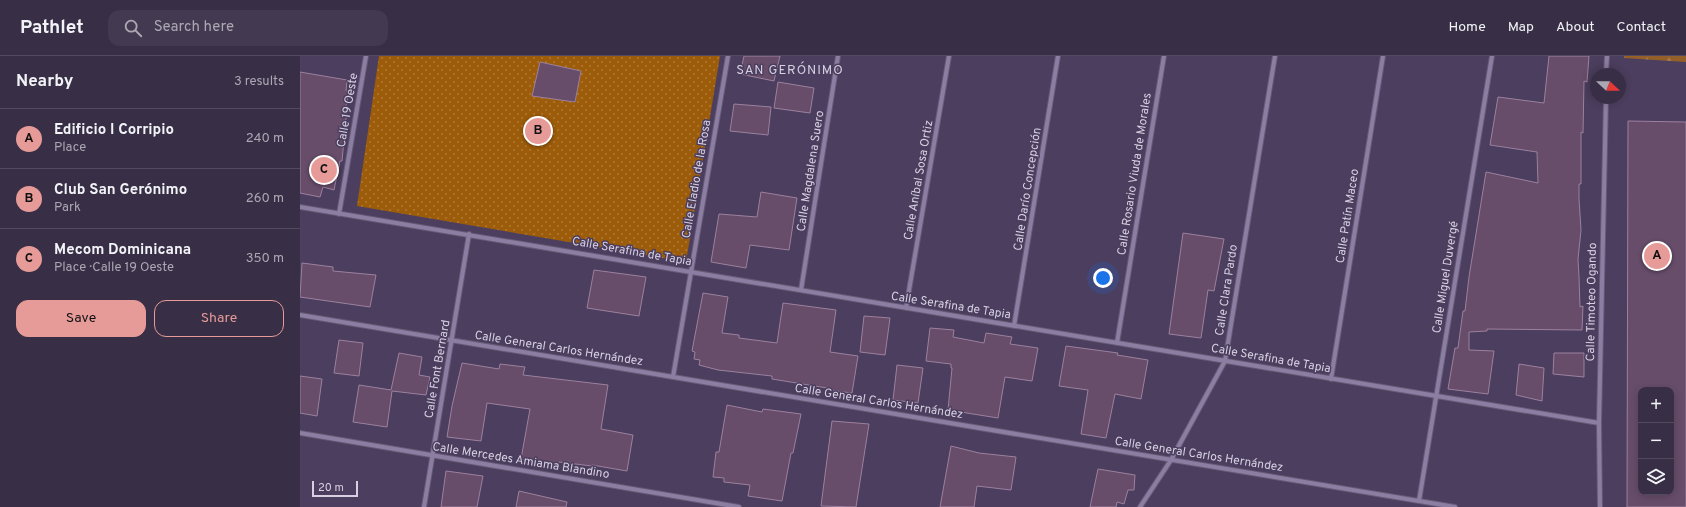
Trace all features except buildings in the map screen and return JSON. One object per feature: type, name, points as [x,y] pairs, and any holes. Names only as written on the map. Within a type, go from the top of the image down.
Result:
[{"type":"street","name":"Calle 19 Oeste","points":[[339,214],[366,56]]},
{"type":"street","name":"Calle Eladio de la Rosa","points":[[673,377],[728,56]]},
{"type":"street","name":"Calle Magdalena Suero","points":[[801,290],[838,56]]},
{"type":"street","name":"Calle Aníbal Sosa Ortiz","points":[[906,308],[949,56]]},
{"type":"street","name":"Calle Darío Concepción","points":[[1014,326],[1058,56]]},
{"type":"street","name":"Calle Rosario Viuda de Morales","points":[[1116,343],[1164,56]]},
{"type":"street","name":"Calle Clara Pardo","points":[[1140,507],[1171,460],[1225,361],[1275,56]]},
{"type":"street","name":"Calle Patín Maceo","points":[[1330,378],[1383,56]]},
{"type":"street","name":"Calle Miguel Duvergé","points":[[1419,501],[1435,396],[1492,56]]},
{"type":"street","points":[[1606,68],[1607,56]]},
{"type":"street","name":"Calle Timoteo Ogando","points":[[1600,507],[1599,424],[1606,104]]},
{"type":"street","name":"Calle Serafina de Tapia","points":[[300,207],[691,271],[1599,424]]},
{"type":"street","name":"Calle Font Bernard","points":[[424,507],[469,234]]},
{"type":"street","name":"Calle General Carlos Hernández","points":[[300,315],[1455,507]]},
{"type":"street","name":"Calle Mercedes Amiama Blandino","points":[[300,434],[739,507]]},
{"type":"green space","points":[[1624,56],[1686,56],[1686,62],[1624,58]]},
{"type":"shaded area","points":[[379,56],[720,56],[686,262],[357,206]]},
{"type":"place","name":"Club San Gerónimo","points":[[538,131]]},
{"type":"place","name":"Mecom Dominicana","points":[[324,170]]},
{"type":"place","name":"Edificio I Corripio","points":[[1657,256]]},
{"type":"district","name":"SAN GERÓNIMO","points":[[790,69]]}]
